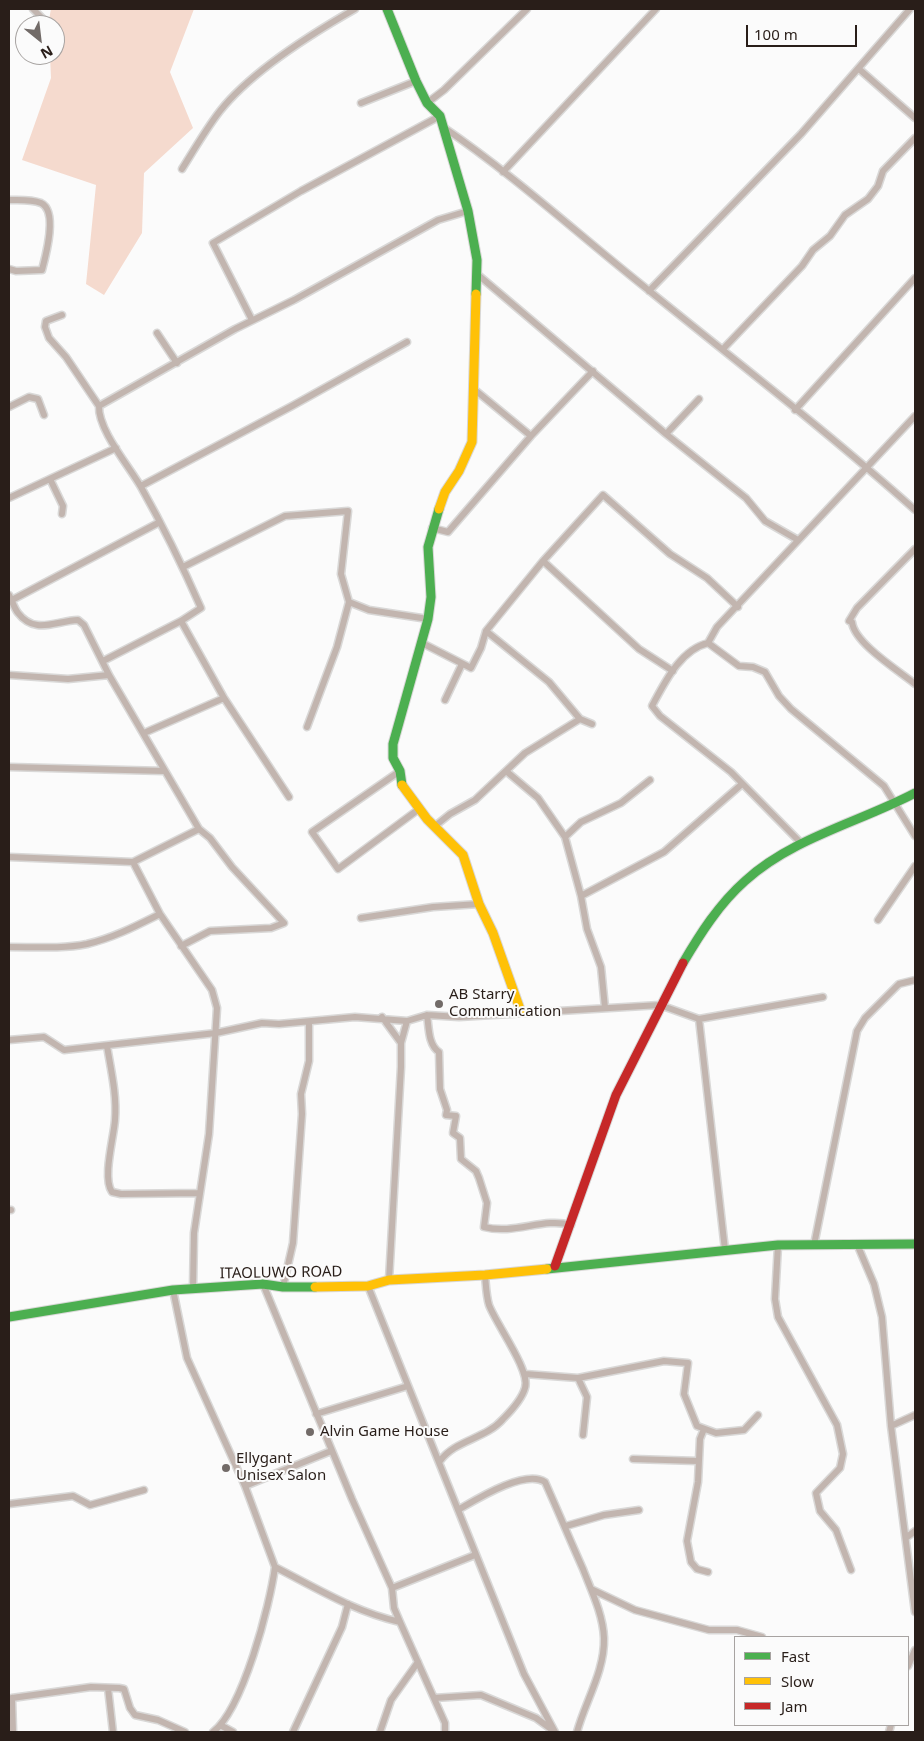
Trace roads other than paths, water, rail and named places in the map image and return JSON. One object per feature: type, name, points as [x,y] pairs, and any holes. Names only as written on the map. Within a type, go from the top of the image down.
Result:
[{"type":"street","points":[[182,169],[221,110],[245,86],[308,39],[355,9]]},
{"type":"street","points":[[387,9],[416,81],[427,103],[440,116],[468,211],[475,246],[477,274],[472,442],[459,471],[445,492],[432,528],[428,548],[431,597],[428,619],[393,745],[394,764],[400,771],[400,782],[419,809],[463,855],[479,904],[494,933],[521,1012]]},
{"type":"street","points":[[427,103],[444,90],[527,9]]},
{"type":"street","points":[[503,172],[656,9]]},
{"type":"street","points":[[649,291],[777,160],[859,69],[908,9],[915,16]]},
{"type":"street","points":[[859,69],[915,118]]},
{"type":"street","points":[[362,103],[416,81]]},
{"type":"street","points":[[252,320],[213,244],[308,186],[440,116]]},
{"type":"street","points":[[443,126],[515,179],[915,510]]},
{"type":"street","points":[[722,349],[802,266],[814,250],[830,236],[845,215],[868,199],[878,186],[883,172],[915,138]]},
{"type":"street","points":[[9,200],[32,200],[42,203],[48,209],[51,218],[47,248],[40,272],[9,268]]},
{"type":"street","points":[[99,406],[252,320],[294,300],[444,217],[468,211]]},
{"type":"street","points":[[477,274],[666,434],[746,498],[765,521],[798,540]]},
{"type":"street","points":[[795,410],[915,278]]},
{"type":"street","points":[[62,315],[46,321],[47,334],[66,357],[99,406],[101,418],[116,448],[160,522],[201,608],[181,621],[103,660]]},
{"type":"street","points":[[157,333],[176,363]]},
{"type":"street","points":[[140,486],[284,411],[407,342]]},
{"type":"street","points":[[432,528],[448,532],[531,436],[593,371]]},
{"type":"street","points":[[475,390],[531,436]]},
{"type":"street","points":[[9,407],[32,398],[38,399],[44,415]]},
{"type":"street","points":[[666,434],[699,399]]},
{"type":"street","points":[[801,843],[714,756],[660,716],[652,706],[673,671],[692,650],[708,643],[717,627],[738,607],[798,540],[915,416]]},
{"type":"street","points":[[9,498],[116,448]]},
{"type":"street","points":[[50,479],[63,506],[62,514]]},
{"type":"street","points":[[422,643],[471,668],[481,648],[486,631],[543,561],[604,495],[670,554],[707,578],[738,607]]},
{"type":"street","points":[[183,567],[285,516],[348,511],[341,574],[349,602],[337,647],[307,727]]},
{"type":"street","points":[[160,522],[10,597],[18,613],[30,624],[36,626],[52,625],[67,621],[80,622],[199,829],[210,838],[232,867],[284,923],[271,928],[210,930],[181,946]]},
{"type":"street","points":[[915,548],[857,608],[849,621],[852,622],[856,633],[866,644],[915,683]]},
{"type":"street","points":[[543,561],[639,649],[673,671]]},
{"type":"street","points":[[349,602],[369,610],[428,619]]},
{"type":"street","points":[[181,621],[224,698],[289,797]]},
{"type":"street","points":[[486,631],[550,682],[580,719],[592,724]]},
{"type":"street","points":[[708,643],[739,666],[756,668],[765,672],[779,696],[884,786],[896,804],[900,815],[915,836]]},
{"type":"street","points":[[445,700],[462,664]]},
{"type":"street","points":[[9,675],[68,678],[109,675]]},
{"type":"street","points":[[144,733],[224,698]]},
{"type":"street","points":[[435,826],[450,814],[476,800],[525,752],[580,719]]},
{"type":"street","points":[[9,767],[164,771]]},
{"type":"street","points":[[400,771],[312,832],[338,869],[419,809]]},
{"type":"street","points":[[506,771],[538,798],[564,837],[581,896],[587,929],[601,967],[604,1008]]},
{"type":"street","points":[[564,837],[580,822],[621,803],[650,780]]},
{"type":"street","points":[[581,896],[664,852],[742,784]]},
{"type":"street","points":[[555,1266],[610,1111],[660,1005],[690,951],[724,902],[740,884],[758,870],[801,843],[896,804],[915,793]]},
{"type":"street","points":[[9,857],[132,862],[199,829]]},
{"type":"street","points":[[132,862],[160,914],[212,990],[217,1008],[209,1134],[194,1233],[193,1289]]},
{"type":"street","points":[[878,920],[915,866]]},
{"type":"street","points":[[360,918],[433,907],[479,904]]},
{"type":"street","points":[[9,948],[60,947],[86,944],[128,930],[160,914]]},
{"type":"street","points":[[814,1245],[857,1031],[865,1018],[899,984],[915,980]]},
{"type":"street","points":[[9,1040],[44,1037],[64,1050],[216,1033],[262,1023],[309,1022],[355,1016],[382,1017],[407,1021],[427,1015],[459,1017],[521,1012],[553,1013],[660,1005],[699,1019],[822,997]]},
{"type":"street","points":[[427,1015],[432,1044],[439,1052],[440,1089],[447,1110],[446,1115],[456,1116],[453,1133],[460,1138],[462,1159],[477,1173],[487,1203],[484,1228],[500,1230],[523,1229],[552,1222],[571,1225]]},
{"type":"street","points":[[382,1017],[401,1043]]},
{"type":"street","points":[[699,1019],[725,1250]]},
{"type":"street","points":[[389,1280],[401,1043],[407,1021]]},
{"type":"street","points":[[283,1287],[293,1243],[302,1114],[301,1094],[309,1061],[309,1022]]},
{"type":"street","points":[[107,1046],[116,1109],[108,1176],[112,1192],[121,1194],[200,1193]]},
{"type":"street","points":[[857,1244],[874,1284],[882,1317],[891,1426],[907,1537],[915,1612]]},
{"type":"street","name":"ITAOLUWO ROAD","points":[[9,1317],[173,1290],[241,1288],[262,1284],[283,1287],[368,1286],[389,1280],[486,1275],[555,1266],[778,1245],[915,1244]]},
{"type":"street","points":[[778,1245],[775,1294],[778,1317],[837,1426],[843,1454],[840,1468],[816,1493],[820,1511],[836,1530],[851,1570]]},
{"type":"street","points":[[440,1461],[447,1452],[489,1432],[502,1421],[526,1387],[525,1374],[490,1306],[486,1293],[486,1275]]},
{"type":"street","points":[[262,1284],[331,1451],[392,1588],[394,1608],[445,1723],[445,1732]]},
{"type":"street","points":[[368,1286],[440,1461],[475,1556],[524,1674],[554,1732]]},
{"type":"street","points":[[173,1290],[187,1358],[245,1486],[275,1567],[247,1674],[222,1726],[213,1732]]},
{"type":"street","points":[[525,1374],[578,1378],[664,1361],[688,1363],[684,1394],[697,1426],[716,1433],[744,1430],[758,1415]]},
{"type":"street","points":[[578,1378],[586,1397],[583,1435]]},
{"type":"street","points":[[316,1414],[408,1386]]},
{"type":"street","points":[[891,1426],[915,1415]]},
{"type":"street","points":[[704,1429],[700,1439],[694,1507],[687,1541],[691,1562],[697,1569],[708,1572]]},
{"type":"street","points":[[245,1486],[331,1451]]},
{"type":"street","points":[[633,1460],[698,1461]]},
{"type":"street","points":[[458,1510],[490,1492],[530,1477],[538,1478],[544,1482],[566,1526],[591,1589],[601,1619],[604,1639],[591,1697],[576,1732]]},
{"type":"street","points":[[9,1504],[73,1496],[90,1505],[144,1490]]},
{"type":"street","points":[[566,1526],[604,1515],[639,1510]]},
{"type":"street","points":[[907,1537],[915,1531]]},
{"type":"street","points":[[392,1588],[475,1556]]},
{"type":"street","points":[[275,1567],[377,1617],[400,1622]]},
{"type":"street","points":[[591,1589],[635,1610],[710,1630],[737,1630],[758,1636]]},
{"type":"street","points":[[293,1732],[342,1627],[348,1604]]},
{"type":"street","points":[[909,1664],[915,1650]]},
{"type":"street","points":[[380,1732],[391,1700],[418,1662]]},
{"type":"street","points":[[13,1732],[10,1698],[91,1687],[124,1689],[130,1708],[135,1715],[158,1720],[185,1732]]},
{"type":"street","points":[[108,1688],[113,1732]]},
{"type":"street","points":[[434,1698],[481,1695],[536,1718],[554,1732]]},
{"type":"street","points":[[222,1726],[233,1732]]},
{"type":"place","name":"AB Starry Communication","points":[[439,1004]]},
{"type":"place","name":"Alvin Game House","points":[[310,1432]]},
{"type":"place","name":"Ellygant Unisex Salon","points":[[226,1468]]}]
